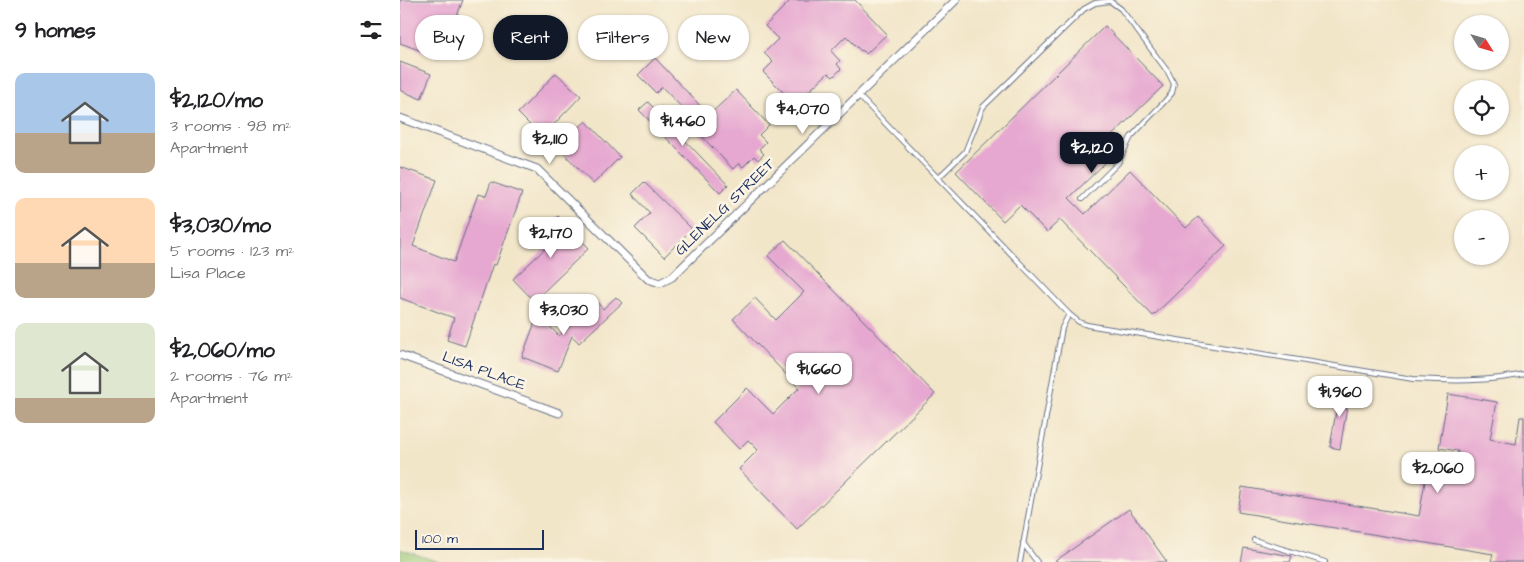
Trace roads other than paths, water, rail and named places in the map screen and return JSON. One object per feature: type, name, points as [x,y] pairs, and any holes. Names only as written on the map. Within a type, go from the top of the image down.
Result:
[{"type":"street","name":"GLENELG STREET","points":[[400,118],[537,169],[648,279],[660,283],[672,277],[956,0]]},
{"type":"street","name":"LISA PLACE","points":[[400,355],[558,413]]},
{"type":"lane","points":[[938,178],[965,152],[984,107],[1084,9],[1095,3],[1110,1],[1120,9],[1172,78],[1174,84],[1172,93],[1131,137],[1118,162],[1082,199]]},
{"type":"lane","points":[[859,96],[1069,314],[1079,322],[1413,379],[1495,378],[1524,374]]},
{"type":"lane","points":[[1020,562],[1062,328],[1069,314]]},
{"type":"lane","points":[[1254,540],[1325,562]]},
{"type":"lane","points":[[1023,543],[1037,562]]}]
